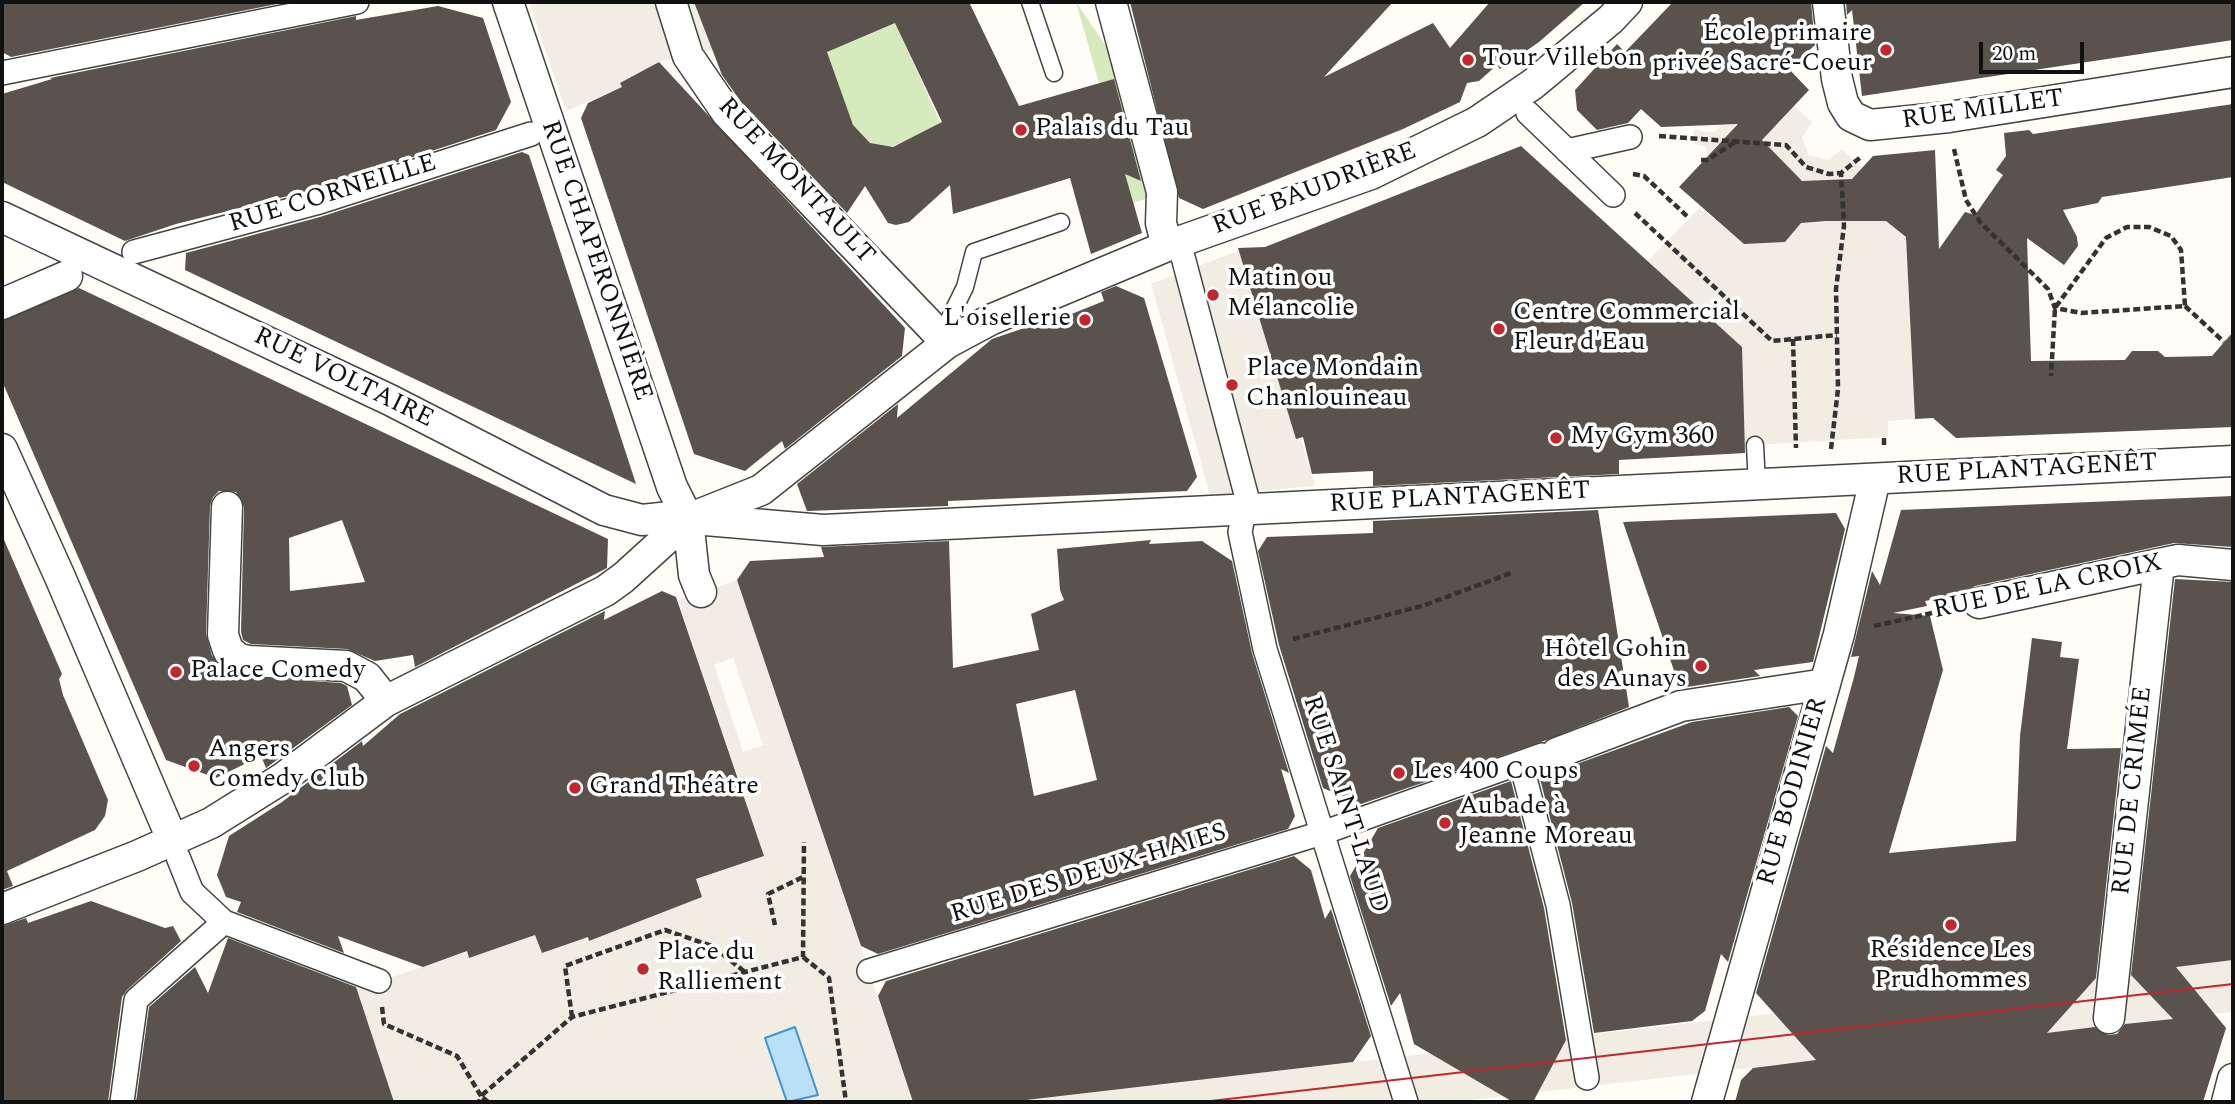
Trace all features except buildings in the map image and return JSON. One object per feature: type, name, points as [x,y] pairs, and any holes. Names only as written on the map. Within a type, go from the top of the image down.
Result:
[{"type":"street","points":[[2,73],[357,2]]},
{"type":"street","name":"RUE CHAPERONNIÈRE","points":[[508,2],[671,487],[688,519]]},
{"type":"street","name":"RUE MONTAULT","points":[[671,2],[688,56],[727,113],[944,340]]},
{"type":"street","points":[[1111,2],[1162,192],[1161,223],[1173,244],[1247,498]]},
{"type":"street","name":"RUE BAUDRIÈRE","points":[[688,519],[761,490],[944,340],[1173,244],[1371,174],[1477,122],[1533,84],[1611,19],[1627,2]]},
{"type":"street","name":"RUE MILLET","points":[[1828,2],[1837,79],[1843,103],[1850,116],[1870,125],[1949,117],[2233,72]]},
{"type":"street","points":[[1528,113],[1613,195]]},
{"type":"street","name":"RUE CORNEILLE","points":[[134,252],[316,203],[531,134]]},
{"type":"street","points":[[1567,151],[1630,137]]},
{"type":"street","name":"RUE VOLTAIRE","points":[[2,217],[390,400],[604,510],[642,520],[688,519]]},
{"type":"street","points":[[2,304],[67,276]]},
{"type":"street","points":[[2,449],[60,576],[192,892],[224,922],[379,981]]},
{"type":"street","name":"RUE PLANTAGENÊT","points":[[688,519],[823,530],[2233,461]]},
{"type":"street","name":"RUE BODINIER","points":[[1707,1102],[1825,684],[1867,523],[1875,479]]},
{"type":"street","points":[[228,508],[223,635],[232,654],[249,662],[346,666],[367,677],[386,701]]},
{"type":"street","points":[[688,519],[694,575],[701,592]]},
{"type":"street","points":[[2,909],[137,856],[175,848],[211,822],[283,778],[386,701],[611,587],[688,519]]},
{"type":"street","name":"RUE SAINT-LAUD","points":[[1242,522],[1240,532],[1265,649],[1325,832],[1406,1102]]},
{"type":"street","name":"RUE DE LA CROIX","points":[[1979,603],[2178,560],[2233,565]]},
{"type":"street","name":"RUE DE CRIMÉE","points":[[2109,1018],[2159,564]]},
{"type":"street","points":[[1550,754],[1681,706],[1825,684]]},
{"type":"street","name":"RUE DES DEUX-HAIES","points":[[869,971],[1325,832],[1550,754]]},
{"type":"street","points":[[1521,763],[1558,905],[1587,1078]]},
{"type":"street","points":[[122,1102],[136,1000],[224,922]]},
{"type":"street","points":[[2227,1102],[2233,1079]]},
{"type":"lane","points":[[1030,2],[1054,73]]},
{"type":"lane","points":[[944,340],[965,287],[974,252],[1061,222]]},
{"type":"lane","points":[[1755,445],[1757,485]]},
{"type":"path","points":[[1674,136],[1786,145],[1805,167],[1829,174],[1841,173],[1856,162]]},
{"type":"path","points":[[1951,138],[1966,200],[1980,222],[2048,289],[2055,308],[2051,376]]},
{"type":"path","points":[[1701,160],[1707,160],[1737,140]]},
{"type":"path","points":[[1831,449],[1838,389],[1836,289],[1844,226],[1841,173]]},
{"type":"path","points":[[1613,195],[1668,240],[1772,341],[1837,335]]},
{"type":"path","points":[[2055,308],[2106,238],[2115,231],[2138,225],[2164,232],[2176,242],[2182,260],[2185,306],[2224,342]]},
{"type":"path","points":[[2055,308],[2081,313],[2185,306]]},
{"type":"path","points":[[1793,339],[1796,447]]},
{"type":"path","points":[[1884,438],[1884,445]]},
{"type":"path","points":[[1265,649],[1422,606],[1511,573]]},
{"type":"path","name":"RUE DE LA CROIX","points":[[1864,628],[1979,603]]},
{"type":"path","points":[[803,957],[804,842]]},
{"type":"path","points":[[775,925],[768,894],[803,877]]},
{"type":"path","points":[[572,1017],[565,966],[665,930],[712,946],[745,972]]},
{"type":"path","points":[[479,1102],[481,1096],[572,1017],[803,957]]},
{"type":"path","points":[[803,957],[829,978],[846,1102]]},
{"type":"path","points":[[379,981],[384,1024],[457,1056],[481,1096],[488,1102]]},
{"type":"green space","points":[[1076,2],[1108,49],[1151,197],[1133,203]]},
{"type":"green space","points":[[894,19],[941,125],[884,150],[858,142],[827,52]]},
{"type":"shaded area","points":[[529,2],[694,2],[713,50],[659,62],[621,83],[622,87],[566,111]]},
{"type":"shaded area","points":[[1794,106],[1812,122],[1802,138],[1809,155],[1828,160],[1842,149],[1863,168],[1886,221],[1906,237],[1915,419],[1888,421],[1888,437],[1740,446],[1644,265],[1700,207],[1745,244],[1784,242],[1801,223],[1827,222],[1827,213],[1802,181],[1708,165],[1706,146],[1694,144],[1694,129],[1706,132],[1716,131],[1721,125],[1776,126]]},
{"type":"shaded area","name":"Place Mondain Chanlouineau","points":[[1243,249],[1315,486],[1210,495],[1151,284]]},
{"type":"shaded area","name":"Place du Ralliement","points":[[737,580],[913,1102],[394,1102],[356,989],[467,952],[469,958],[535,935],[542,953],[584,938],[590,941],[701,897],[696,879],[764,856],[678,600]],"holes":[[[733,658],[763,745],[743,752],[714,665]]]},
{"type":"shaded area","points":[[2233,960],[2233,1012],[1454,1102],[1011,1102]]},
{"type":"water","points":[[795,1027],[818,1095],[787,1102],[765,1038]]},
{"type":"tram line","points":[[1202,1102],[2233,984]]},
{"type":"place","name":"École primaire privée Sacré-Coeur","points":[[1886,50]]},
{"type":"place","name":"Tour Villebon","points":[[1468,60]]},
{"type":"place","name":"Palais du Tau","points":[[1021,130]]},
{"type":"place","name":"Matin ou Mélancolie","points":[[1213,295]]},
{"type":"place","name":"L'oisellerie","points":[[1085,320]]},
{"type":"place","name":"Centre Commercial Fleur d'Eau","points":[[1499,329]]},
{"type":"place","name":"Place Mondain Chanlouineau","points":[[1232,385]]},
{"type":"place","name":"My Gym 360","points":[[1556,438]]},
{"type":"place","name":"Hôtel Gohin des Aunays","points":[[1701,666]]},
{"type":"place","name":"Palace Comedy","points":[[176,672]]},
{"type":"place","name":"Angers Comedy Club","points":[[194,766]]},
{"type":"place","name":"Les 400 Coups","points":[[1399,773]]},
{"type":"place","name":"Grand Théâtre","points":[[575,788]]},
{"type":"place","name":"Aubade à Jeanne Moreau","points":[[1445,823]]},
{"type":"place","name":"Résidence Les Prudhommes","points":[[1951,925]]},
{"type":"place","name":"Place du Ralliement","points":[[643,969]]}]
